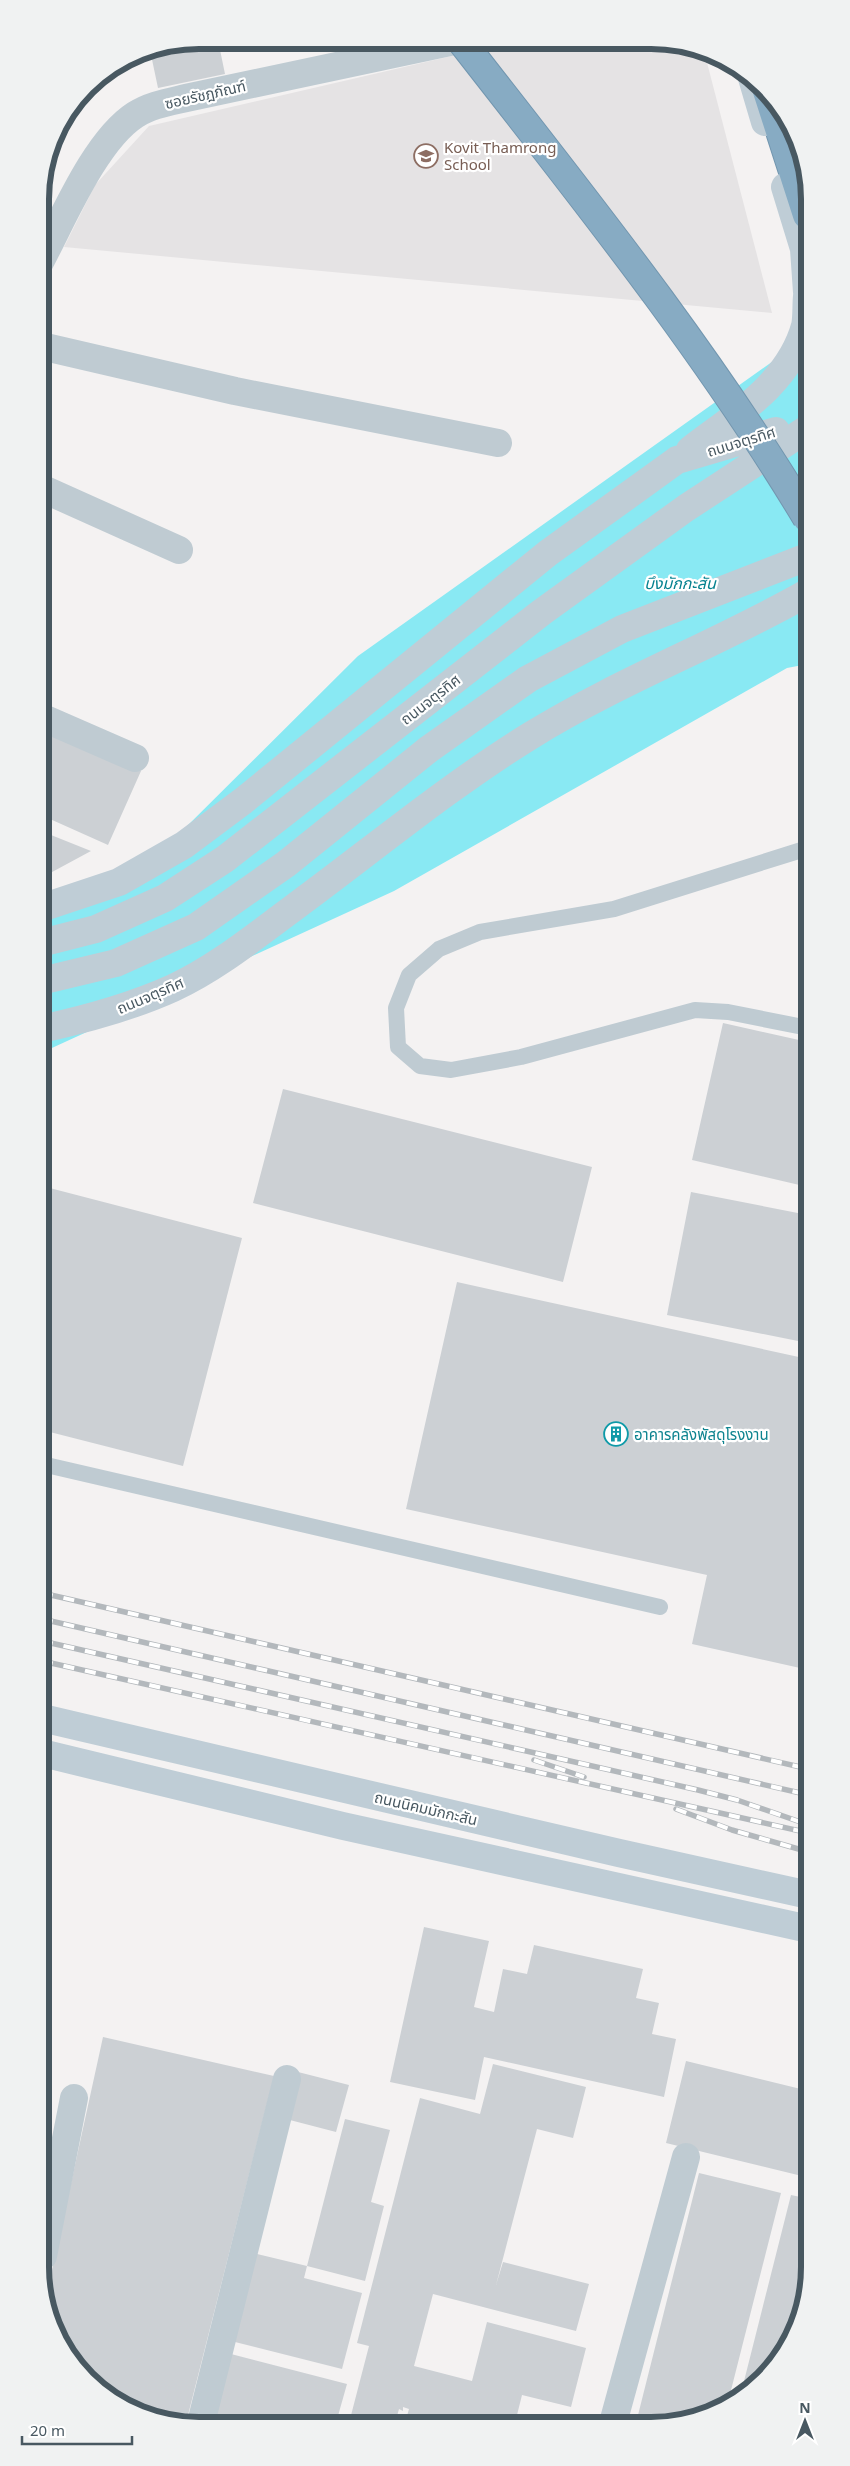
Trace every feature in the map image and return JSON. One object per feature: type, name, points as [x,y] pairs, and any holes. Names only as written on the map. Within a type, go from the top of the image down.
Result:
[{"type":"highway","points":[[468,49],[595,211],[662,301],[801,509]]},
{"type":"highway","points":[[774,114],[801,195]]},
{"type":"main road","points":[[756,92],[801,239]]},
{"type":"main road","points":[[677,460],[759,397],[785,369],[801,335]]},
{"type":"main road","name":"ถนนจตุรทิศ","points":[[49,905],[119,882],[184,845],[243,801],[548,553],[677,460],[801,424]]},
{"type":"main road","name":"ถนนจตุรทิศ","points":[[49,941],[96,929],[165,898],[225,859],[542,612],[686,508],[801,433]]},
{"type":"main road","points":[[49,979],[116,963],[196,927],[286,864],[428,749],[528,680],[622,629],[801,559]]},
{"type":"main road","name":"ถนนจตุรทิศ","points":[[49,1027],[100,1016],[174,987],[236,950],[432,802],[531,736],[644,674],[776,611],[801,597]]},
{"type":"main road","name":"ถนนนิคมมักกะสัน","points":[[49,1720],[619,1853],[801,1893]]},
{"type":"main road","points":[[49,1755],[343,1826],[801,1927]]},
{"type":"street","name":"ซอยรัชฎภัณฑ์","points":[[49,245],[85,177],[112,134],[136,115],[159,104],[417,49]]},
{"type":"street","points":[[49,348],[235,391],[498,443]]},
{"type":"street","points":[[49,492],[179,550]]},
{"type":"street","points":[[49,720],[135,758]]},
{"type":"street","points":[[202,2417],[287,2079]]},
{"type":"street","points":[[49,2225],[74,2098]]},
{"type":"street","points":[[615,2417],[686,2157]]},
{"type":"lane","points":[[801,850],[614,909],[480,932],[439,949],[409,975],[396,1008],[398,1047],[420,1066],[451,1070],[530,1055],[594,1039],[650,1020],[695,1010],[728,1012],[801,1027]]},
{"type":"lane","points":[[49,1466],[660,1606]]},
{"type":"shaded area","name":"Kovit Thamrong School","points":[[482,49],[651,49],[670,50],[699,57],[706,60],[772,313],[64,247],[95,185],[149,126]]},
{"type":"water","name":"บึงมักกะสัน","points":[[801,341],[801,665],[787,668],[394,891],[49,1049],[49,913],[166,847],[358,656]]},
{"type":"building","points":[[189,49],[220,49],[225,74],[158,88],[151,57]]},
{"type":"building","points":[[49,730],[141,771],[108,845],[49,819]]},
{"type":"building","points":[[49,834],[91,851],[49,874]]},
{"type":"building","points":[[723,1023],[801,1040],[801,1185],[692,1160]]},
{"type":"building","points":[[283,1089],[592,1167],[563,1282],[253,1203]]},
{"type":"building","points":[[49,1188],[242,1238],[183,1466],[49,1432]]},
{"type":"building","points":[[691,1192],[801,1214],[801,1342],[667,1315]]},
{"type":"building","name":"อาคารคลังพัสดุโรงงาน","points":[[457,1282],[801,1357],[801,1668],[692,1644],[707,1575],[406,1509]]},
{"type":"building","points":[[424,1927],[489,1941],[474,2007],[494,2012],[503,1969],[527,1974],[534,1945],[643,1969],[636,1998],[659,2003],[652,2034],[676,2039],[664,2097],[484,2057],[475,2100],[390,2082]]},
{"type":"building","points":[[103,2037],[274,2076],[188,2417],[160,2412],[142,2406],[124,2397],[93,2373],[69,2342],[60,2324],[54,2306],[50,2281]]},
{"type":"building","points":[[686,2061],[801,2089],[801,2176],[666,2143]]},
{"type":"building","points":[[493,2064],[586,2087],[573,2138],[537,2129],[496,2285],[503,2262],[589,2284],[576,2331],[433,2294],[414,2366],[472,2381],[487,2322],[586,2348],[571,2407],[522,2395],[516,2417],[407,2417],[409,2409],[403,2407],[403,2411],[399,2409],[397,2417],[351,2417],[369,2346],[357,2343],[420,2098],[480,2114]]},
{"type":"building","points":[[298,2072],[349,2085],[336,2132],[286,2119]]},
{"type":"building","points":[[345,2119],[390,2130],[371,2202],[384,2206],[365,2281],[307,2266]]},
{"type":"building","points":[[49,2146],[52,2147],[49,2160]]},
{"type":"building","points":[[699,2173],[781,2193],[730,2394],[708,2406],[690,2412],[661,2417],[638,2417]]},
{"type":"building","points":[[791,2195],[801,2197],[801,2277],[793,2315],[776,2350],[764,2366],[743,2385]]},
{"type":"building","points":[[253,2253],[307,2266],[304,2278],[362,2293],[342,2369],[231,2341]]},
{"type":"building","points":[[231,2354],[347,2384],[338,2417],[215,2417]]},
{"type":"railway","points":[[49,1595],[801,1767]]},
{"type":"railway","points":[[49,1621],[801,1793]]},
{"type":"railway","points":[[49,1643],[698,1790],[737,1800],[801,1822]]},
{"type":"railway","points":[[49,1663],[801,1831]]},
{"type":"railway","points":[[534,1760],[584,1777]]},
{"type":"railway","points":[[676,1809],[732,1830],[801,1850]]},
{"type":"place","name":"Kovit Thamrong School","points":[[426,156]]},
{"type":"place","name":"อาคารคลังพัสดุโรงงาน","points":[[616,1434]]}]
